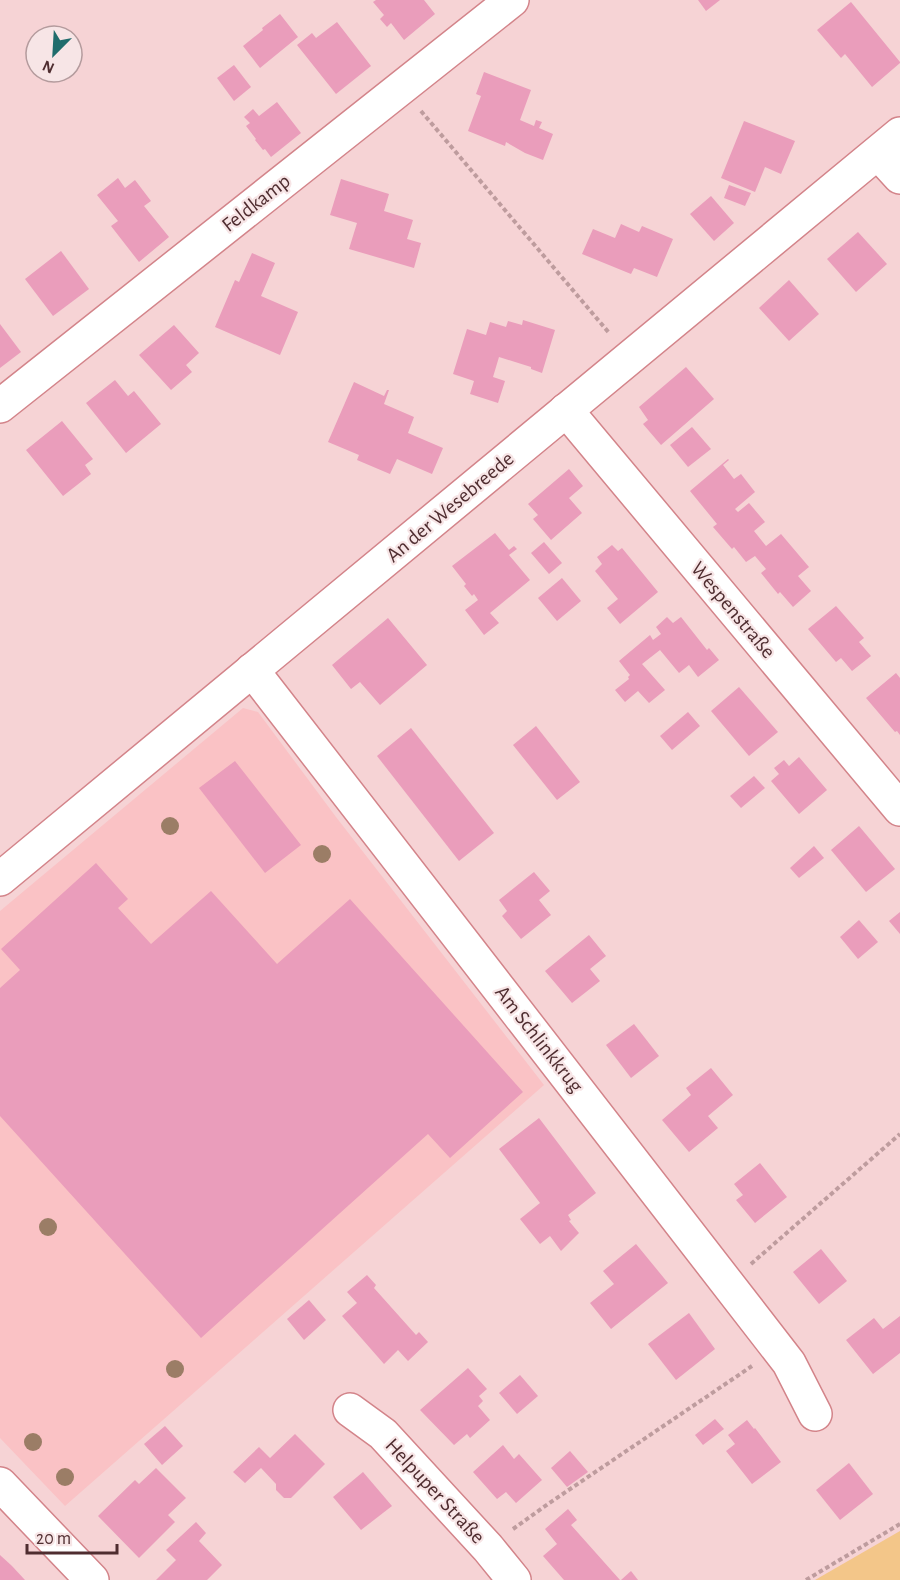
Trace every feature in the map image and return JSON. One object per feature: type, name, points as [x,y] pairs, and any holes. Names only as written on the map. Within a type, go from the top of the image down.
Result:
[{"type":"street","name":"Feldkamp","points":[[0,406],[512,0]]},
{"type":"street","name":"An der Wesebreede","points":[[0,879],[889,144]]},
{"type":"street","points":[[889,144],[900,177]]},
{"type":"street","name":"Wespenstraße","points":[[566,410],[900,810]]},
{"type":"street","name":"Am Schlinkkrug","points":[[252,670],[778,1348],[789,1363],[815,1414]]},
{"type":"street","name":"Helpuper Straße","points":[[350,1410],[383,1434],[488,1548],[514,1580]]},
{"type":"street","points":[[0,1484],[92,1580]]},
{"type":"path","points":[[401,88],[630,358]]},
{"type":"path","points":[[728,1284],[900,1134]]},
{"type":"path","points":[[488,1548],[548,1504],[778,1348]]},
{"type":"path","points":[[806,1580],[900,1524]]},
{"type":"shaded area","points":[[243,708],[258,712],[336,817],[544,1085],[65,1506],[0,1438],[0,911]]},
{"type":"shaded area","points":[[900,1531],[900,1580],[815,1580]]},
{"type":"building","points":[[376,0],[424,0],[435,14],[404,40],[391,23],[387,27],[380,19],[384,15],[373,2]]},
{"type":"building","points":[[698,0],[720,0],[706,11]]},
{"type":"building","points":[[851,2],[900,62],[872,87],[845,54],[841,58],[817,30]]},
{"type":"building","points":[[280,14],[298,37],[260,68],[243,46]]},
{"type":"building","points":[[337,22],[371,66],[336,94],[297,45],[312,33],[316,38]]},
{"type":"building","points":[[234,65],[251,87],[234,101],[217,78]]},
{"type":"building","points":[[484,72],[531,90],[520,120],[534,126],[536,120],[542,122],[539,128],[553,134],[543,160],[506,142],[505,146],[468,131],[481,96],[476,94]]},
{"type":"building","points":[[277,102],[301,133],[271,157],[255,140],[246,126],[250,123],[244,117],[253,109],[259,116]]},
{"type":"building","points":[[744,121],[795,141],[781,174],[765,167],[755,192],[721,178]]},
{"type":"building","points":[[118,178],[125,188],[135,180],[151,201],[144,206],[169,237],[139,262],[111,226],[118,221],[97,195]]},
{"type":"building","points":[[341,179],[389,194],[384,211],[413,220],[407,239],[421,243],[414,268],[349,249],[357,223],[330,215]]},
{"type":"building","points":[[729,185],[751,193],[745,206],[724,198]]},
{"type":"building","points":[[711,196],[734,223],[714,241],[690,214]]},
{"type":"building","points":[[621,224],[639,232],[642,226],[673,239],[657,277],[634,268],[631,274],[582,254],[593,229],[615,238]]},
{"type":"building","points":[[858,232],[887,264],[856,292],[827,259]]},
{"type":"building","points":[[61,251],[89,289],[53,316],[25,279]]},
{"type":"building","points":[[252,253],[275,263],[261,296],[298,312],[280,355],[215,327],[235,280],[239,282]]},
{"type":"building","points":[[789,280],[819,314],[789,341],[759,308]]},
{"type":"building","points":[[523,320],[555,330],[542,373],[499,357],[493,377],[505,381],[498,403],[470,394],[474,381],[453,374],[467,329],[486,335],[490,322],[506,327],[508,321],[522,325]]},
{"type":"building","points":[[0,324],[21,352],[0,368]]},
{"type":"building","points":[[174,325],[199,353],[186,365],[192,372],[171,390],[139,355]]},
{"type":"building","points":[[686,367],[714,399],[661,445],[643,424],[648,420],[639,407]]},
{"type":"building","points":[[115,380],[128,396],[134,391],[161,424],[126,453],[86,403]]},
{"type":"building","points":[[354,382],[384,396],[389,390],[384,404],[414,417],[408,433],[443,448],[432,474],[397,459],[390,474],[357,460],[359,455],[328,442]]},
{"type":"building","points":[[62,421],[93,459],[85,465],[91,474],[63,496],[26,450]]},
{"type":"building","points":[[692,427],[711,449],[688,467],[670,445]]},
{"type":"building","points":[[728,459],[723,465],[734,479],[741,474],[755,492],[735,509],[738,512],[749,503],[765,522],[754,531],[766,546],[781,534],[809,567],[798,576],[811,591],[793,607],[780,592],[778,594],[761,573],[766,569],[755,556],[746,562],[734,547],[732,549],[713,527],[717,524],[690,491]]},
{"type":"building","points":[[569,469],[583,486],[569,498],[582,513],[551,540],[533,519],[538,515],[528,504]]},
{"type":"building","points":[[495,533],[509,550],[514,546],[517,549],[509,555],[530,580],[490,613],[499,623],[484,635],[465,610],[478,600],[464,586],[466,584],[452,566]]},
{"type":"building","points":[[544,542],[562,563],[549,574],[531,553]]},
{"type":"building","points":[[612,545],[618,551],[622,548],[658,592],[620,624],[607,608],[618,599],[595,571],[602,564],[597,557]]},
{"type":"building","points":[[562,578],[581,601],[557,621],[538,598]]},
{"type":"building","points":[[836,606],[864,638],[859,642],[871,656],[852,671],[841,658],[836,662],[808,629]]},
{"type":"building","points":[[667,617],[673,623],[681,617],[707,650],[709,648],[719,660],[698,677],[689,665],[679,673],[660,650],[642,664],[665,690],[649,703],[638,691],[625,702],[615,690],[629,679],[630,675],[619,661],[650,635],[653,640],[661,634],[656,627]]},
{"type":"building","points":[[388,618],[427,665],[380,705],[360,682],[351,689],[332,665]]},
{"type":"building","points":[[896,673],[900,678],[900,735],[866,698]]},
{"type":"building","points":[[739,687],[778,732],[749,756],[711,711]]},
{"type":"building","points":[[688,712],[700,726],[672,750],[660,736]]},
{"type":"building","points":[[536,726],[580,782],[557,800],[513,745]]},
{"type":"building","points":[[411,728],[494,833],[459,861],[377,756]]},
{"type":"building","points":[[799,757],[827,790],[799,814],[771,781],[779,774],[774,768],[784,760],[789,766]]},
{"type":"building","points":[[235,761],[301,845],[265,873],[199,788]]},
{"type":"building","points":[[754,776],[765,788],[741,808],[730,796]]},
{"type":"building","points":[[859,826],[895,869],[866,892],[831,850]]},
{"type":"building","points":[[814,846],[824,858],[799,878],[790,868]]},
{"type":"building","points":[[96,863],[128,899],[118,908],[151,944],[211,891],[277,964],[350,899],[523,1092],[450,1158],[428,1134],[201,1338],[0,1116],[0,988],[20,970],[1,949]]},
{"type":"building","points":[[534,872],[550,891],[539,900],[551,915],[521,939],[502,916],[507,911],[499,900]]},
{"type":"building","points":[[900,912],[900,934],[889,921]]},
{"type":"building","points":[[859,920],[878,942],[858,959],[840,937]]},
{"type":"building","points":[[589,935],[606,956],[590,969],[600,981],[572,1003],[545,971]]},
{"type":"building","points":[[634,1024],[659,1056],[631,1078],[606,1045]]},
{"type":"building","points":[[711,1068],[733,1095],[708,1116],[718,1128],[689,1152],[662,1120],[691,1095],[686,1088]]},
{"type":"building","points":[[539,1118],[596,1193],[568,1215],[571,1220],[569,1221],[579,1233],[561,1251],[550,1236],[540,1244],[520,1219],[540,1203],[499,1149]]},
{"type":"building","points":[[760,1163],[787,1197],[755,1223],[736,1200],[743,1195],[734,1184]]},
{"type":"building","points":[[636,1244],[668,1283],[611,1329],[590,1303],[614,1284],[603,1271]]},
{"type":"building","points":[[821,1249],[847,1281],[819,1304],[793,1272]]},
{"type":"building","points":[[367,1275],[376,1285],[374,1288],[416,1335],[419,1332],[428,1342],[408,1361],[398,1350],[384,1364],[342,1316],[357,1303],[347,1292]]},
{"type":"building","points":[[309,1300],[326,1320],[304,1340],[287,1319]]},
{"type":"building","points":[[689,1313],[715,1349],[676,1380],[648,1344]]},
{"type":"building","points":[[900,1316],[900,1353],[873,1374],[846,1340],[874,1318],[883,1329]]},
{"type":"building","points":[[468,1368],[487,1389],[479,1396],[483,1401],[478,1406],[490,1420],[470,1438],[467,1434],[454,1445],[420,1410]]},
{"type":"building","points":[[520,1375],[538,1396],[517,1414],[499,1393]]},
{"type":"building","points":[[715,1419],[724,1429],[703,1445],[695,1435]]},
{"type":"building","points":[[747,1420],[781,1462],[752,1484],[726,1451],[735,1444],[728,1435]]},
{"type":"building","points":[[165,1426],[183,1446],[162,1465],[144,1444]]},
{"type":"building","points":[[295,1434],[325,1464],[291,1498],[284,1498],[276,1490],[276,1484],[261,1468],[245,1483],[233,1472],[259,1447],[270,1458]]},
{"type":"building","points":[[503,1445],[514,1459],[519,1454],[542,1480],[516,1503],[506,1492],[497,1499],[473,1472]]},
{"type":"building","points":[[570,1451],[588,1472],[567,1487],[551,1468]]},
{"type":"building","points":[[849,1463],[873,1494],[840,1520],[816,1490]]},
{"type":"building","points":[[156,1468],[186,1498],[168,1515],[175,1522],[139,1558],[98,1516],[135,1480],[139,1484]]},
{"type":"building","points":[[363,1472],[392,1506],[361,1530],[333,1497]]},
{"type":"building","points":[[568,1509],[577,1520],[571,1525],[620,1580],[564,1580],[543,1556],[557,1544],[545,1529]]},
{"type":"building","points":[[196,1522],[206,1533],[199,1541],[222,1565],[207,1580],[156,1580],[176,1560],[166,1550]]},
{"type":"building","points":[[0,1555],[12,1566],[25,1580],[0,1580]]},
{"type":"building","points":[[631,1571],[638,1580],[621,1580]]}]
